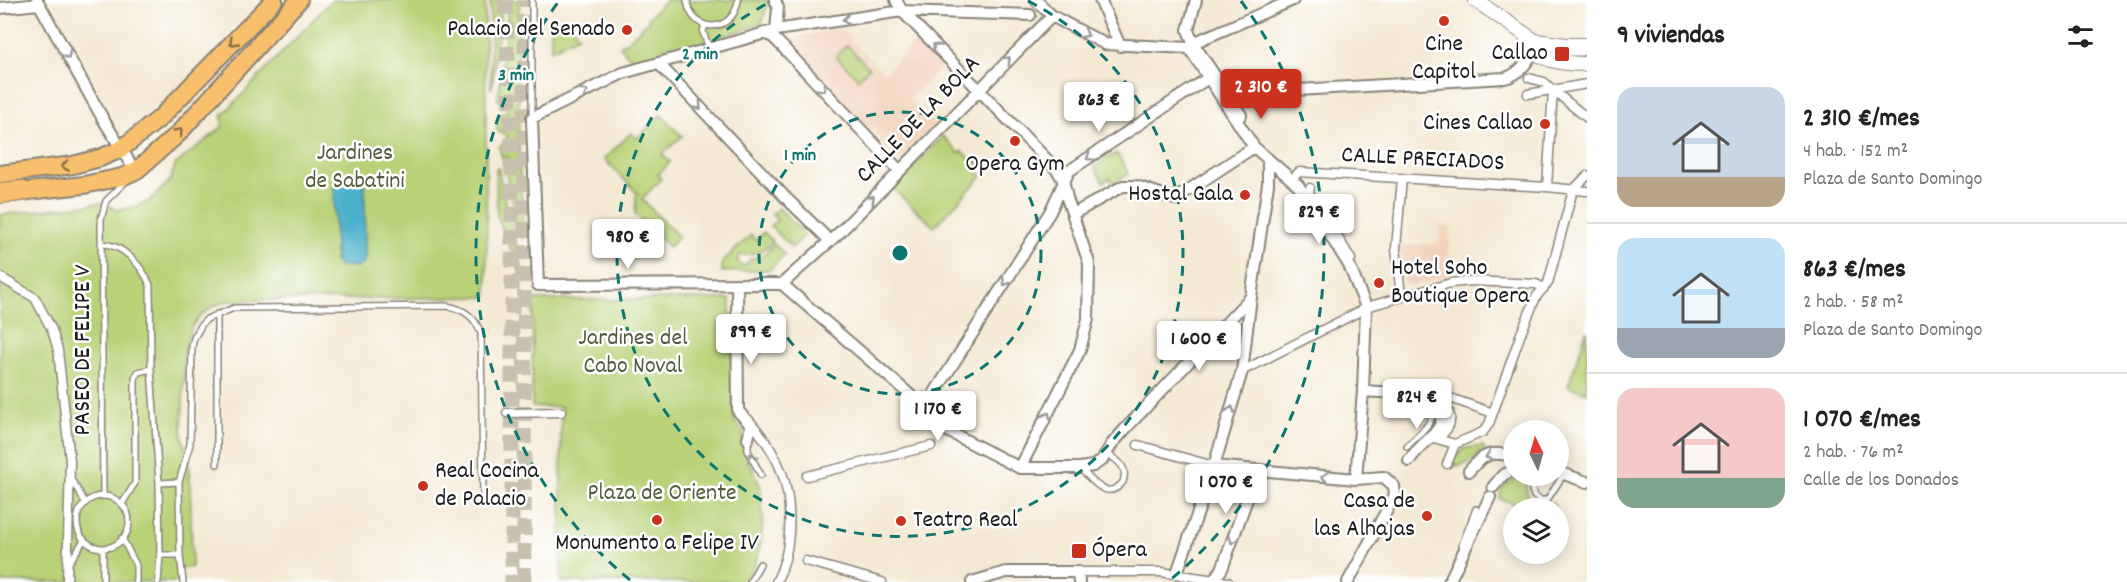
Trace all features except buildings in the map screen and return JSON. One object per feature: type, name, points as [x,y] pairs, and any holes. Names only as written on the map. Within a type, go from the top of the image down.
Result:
[{"type":"highway","points":[[0,194],[21,191]]},
{"type":"main road","points":[[0,174],[73,165],[100,158],[121,149],[160,118],[274,0]]},
{"type":"main road","points":[[21,191],[84,185],[122,177],[135,171],[177,135],[299,0]]},
{"type":"street","points":[[775,0],[778,8],[776,30]]},
{"type":"street","points":[[896,0],[902,11],[1058,171],[1063,180],[1065,193],[1089,263],[1088,319],[1080,350],[1020,468]]},
{"type":"street","points":[[1100,0],[1120,46]]},
{"type":"street","points":[[1196,0],[1188,30],[1191,46],[1208,78],[1223,93],[1254,147],[1298,185],[1349,265],[1368,307],[1356,479]]},
{"type":"street","points":[[1030,15],[1037,2],[1052,16],[1105,44],[1191,46],[1293,0]]},
{"type":"street","points":[[0,8],[38,2],[103,119],[135,171]]},
{"type":"street","points":[[1481,2],[1556,61],[1587,64]]},
{"type":"street","points":[[1039,28],[1038,20],[1030,15],[902,11],[776,30],[623,73],[532,118],[538,285],[782,284],[909,394],[930,422],[1020,468],[1080,468],[1098,463],[1126,427],[1251,297]]},
{"type":"street","name":"CALLE DE LA BOLA","points":[[782,284],[840,232],[1052,16]]},
{"type":"street","points":[[780,44],[783,32],[789,28]]},
{"type":"street","points":[[765,33],[780,44],[899,170]]},
{"type":"street","points":[[1223,93],[1505,78],[1519,71],[1531,42]]},
{"type":"street","points":[[1531,42],[1587,45]]},
{"type":"street","points":[[1177,573],[1214,466],[1242,371],[1268,184],[1268,161],[1191,46]]},
{"type":"street","points":[[658,63],[829,240]]},
{"type":"street","points":[[923,411],[1050,212],[1069,171],[1208,78]]},
{"type":"street","points":[[1585,113],[1553,90],[1544,82],[1528,86],[1553,90],[1587,84]]},
{"type":"street","points":[[1547,187],[1553,90]]},
{"type":"street","points":[[1072,214],[1123,186],[1136,186],[1175,199],[1254,147]]},
{"type":"street","name":"CALLE PRECIADOS","points":[[1297,174],[1299,172],[1402,178],[1587,191]]},
{"type":"street","points":[[1268,184],[1273,177],[1285,173]]},
{"type":"street","points":[[1310,188],[1309,192],[1355,267],[1368,307],[1369,386],[1434,399],[1447,405],[1450,416],[1446,430],[1437,439],[1455,444],[1483,432],[1493,413],[1536,297],[1548,283],[1573,190],[1587,176]]},
{"type":"street","points":[[1401,297],[1396,248],[1402,178]]},
{"type":"street","points":[[0,277],[35,298],[52,330],[61,364],[73,521],[67,582]]},
{"type":"street","points":[[1242,371],[1368,307],[1440,285],[1461,282],[1536,284],[1544,288]]},
{"type":"street","points":[[737,284],[735,411],[751,425],[748,439]]},
{"type":"street","points":[[1363,391],[1434,399],[1447,397],[1493,413]]},
{"type":"street","points":[[1409,461],[1415,451],[1441,425],[1440,414],[1434,399]]},
{"type":"street","points":[[735,411],[741,411],[763,436],[776,457],[786,482],[790,499],[789,538],[786,555],[776,582]]},
{"type":"street","points":[[507,413],[561,412]]},
{"type":"street","points":[[1447,464],[1455,444]]},
{"type":"street","points":[[1138,445],[1214,466],[1356,479],[1384,477],[1394,486],[1395,495],[1348,582]]},
{"type":"street","points":[[807,476],[931,446]]},
{"type":"street","points":[[1469,471],[1477,461],[1489,454],[1503,453]]},
{"type":"street","points":[[1214,580],[1222,569],[1257,471]]},
{"type":"street","points":[[1449,582],[1491,492],[1503,475]]},
{"type":"street","points":[[1569,477],[1587,483]]},
{"type":"street","points":[[806,561],[882,582]]},
{"type":"street","points":[[972,582],[995,578],[1006,572],[1078,577],[1137,571],[1177,573],[1228,582]]},
{"type":"lane","points":[[532,0],[532,118]]},
{"type":"lane","points":[[687,0],[692,15],[705,25],[713,26],[728,21],[737,9],[738,0]]},
{"type":"lane","points":[[705,25],[703,32],[709,48]]},
{"type":"lane","points":[[1531,42],[1582,53],[1587,51]]},
{"type":"lane","name":"PASEO DE FELIPE V","points":[[102,496],[101,219],[104,204],[135,171]]},
{"type":"lane","points":[[102,244],[113,244],[128,255],[147,277],[150,285],[152,369],[159,483],[158,582]]},
{"type":"lane","points":[[183,582],[180,555],[179,483],[190,444],[192,347],[202,324],[217,314],[234,308],[447,306],[464,311],[472,317],[481,333],[483,496]]},
{"type":"lane","points":[[217,314],[217,464]]},
{"type":"lane","points":[[122,504],[135,483],[135,378],[138,372],[152,369]]},
{"type":"lane","points":[[1407,447],[1433,418],[1434,399]]},
{"type":"lane","points":[[748,439],[748,451],[760,475]]},
{"type":"lane","points":[[1080,468],[1099,488],[1104,491],[1114,490],[1123,482],[1124,468],[1119,461],[1107,454]]},
{"type":"lane","points":[[70,478],[85,502]]},
{"type":"lane","points":[[159,483],[179,483]]},
{"type":"lane","points":[[1533,486],[1534,496],[1540,500],[1547,500],[1554,486]]},
{"type":"lane","points":[[102,496],[115,499],[122,504],[129,519],[128,527],[122,538],[112,546],[103,548],[90,545],[84,540],[73,521],[85,502],[102,496]]},
{"type":"lane","points":[[1458,561],[1465,535],[1476,509]]},
{"type":"lane","points":[[122,538],[136,565],[136,582]]},
{"type":"lane","points":[[68,564],[84,540]]},
{"type":"lane","points":[[103,548],[103,582]]},
{"type":"lane","points":[[160,555],[180,555]]},
{"type":"lane","points":[[750,582],[760,564]]},
{"type":"shaded area","points":[[840,28],[884,73],[919,38],[944,64],[909,99],[935,125],[900,161],[789,48],[788,42],[792,38]]},
{"type":"shaded area","points":[[1440,226],[1451,227],[1449,255],[1452,275],[1412,286],[1404,281],[1400,247],[1439,243]]},
{"type":"green space","name":"Jardines de Sabatini","points":[[332,0],[485,0],[487,297],[227,301],[214,306],[200,316],[192,326],[185,349],[182,433],[190,471],[192,567],[178,569],[179,582],[0,582],[0,215],[101,203],[118,210],[135,207],[149,201],[170,181],[175,165],[222,127],[221,117]]},
{"type":"green space","points":[[490,0],[502,0],[492,88],[491,88]]},
{"type":"green space","points":[[509,0],[519,0],[519,157],[524,237],[522,239],[503,162],[508,160],[508,157],[502,158],[499,147],[507,141],[507,135],[497,129],[498,115],[507,112],[506,106],[498,100]]},
{"type":"green space","points":[[666,0],[768,0],[762,24],[646,62],[632,60],[620,46],[649,20],[648,18]]},
{"type":"green space","points":[[569,18],[578,36],[551,50],[551,28]]},
{"type":"green space","points":[[847,45],[869,68],[858,79],[836,56]]},
{"type":"green space","points":[[661,115],[682,136],[662,154],[670,162],[658,175],[661,179],[642,199],[679,237],[669,247],[635,214],[638,194],[604,159],[631,133],[637,138]]},
{"type":"green space","points":[[943,136],[959,153],[962,151],[975,163],[977,160],[980,163],[974,168],[982,176],[934,227],[892,188]]},
{"type":"green space","points":[[1117,153],[1129,174],[1113,183],[1110,178],[1103,182],[1094,166]]},
{"type":"green space","points":[[498,168],[523,280],[497,215],[496,169]]},
{"type":"green space","points":[[779,208],[805,235],[792,248],[770,226],[777,220],[772,214]]},
{"type":"green space","points":[[764,232],[773,242],[757,253],[740,255],[737,261],[740,265],[746,265],[749,260],[765,254],[774,244],[785,255],[769,270],[722,272],[722,262],[751,235],[756,240]]},
{"type":"green space","name":"Plaza de Oriente","points":[[730,299],[734,421],[743,431],[744,451],[760,485],[763,519],[759,554],[747,582],[561,582],[561,407],[532,407],[533,300]]},
{"type":"green space","points":[[1587,330],[1587,393],[1568,386]]},
{"type":"green space","points":[[1483,446],[1485,450],[1469,462],[1456,466],[1450,465],[1452,460],[1465,448]]},
{"type":"green space","points":[[1504,486],[1527,486],[1529,498],[1503,498],[1503,500],[1500,499]]},
{"type":"water","points":[[340,180],[360,180],[365,185],[365,261],[360,266],[339,267],[335,262],[334,185]]},
{"type":"tunnel","points":[[505,0],[512,151],[512,582]]},
{"type":"tunnel","points":[[524,582],[525,0]]},
{"type":"place","name":"Cine Capitol","points":[[1444,21]]},
{"type":"place","name":"Palacio del Senado","points":[[627,30]]},
{"type":"place","name":"Callao","points":[[1562,54]]},
{"type":"place","name":"Cines Callao","points":[[1545,124]]},
{"type":"place","name":"Opera Gym","points":[[1015,141]]},
{"type":"place","name":"Hostal Gala","points":[[1245,195]]},
{"type":"place","name":"Hotel Soho Boutique Opera","points":[[1379,283]]},
{"type":"place","name":"Real Cocina de Palacio","points":[[423,486]]},
{"type":"place","name":"Casa de las Alhajas","points":[[1427,516]]},
{"type":"place","name":"Monumento a Felipe IV","points":[[657,520]]},
{"type":"place","name":"Teatro Real","points":[[901,521]]},
{"type":"place","name":"Ópera","points":[[1079,551]]},
{"type":"park label","name":"Jardines del Cabo Noval","points":[[633,353]]}]
